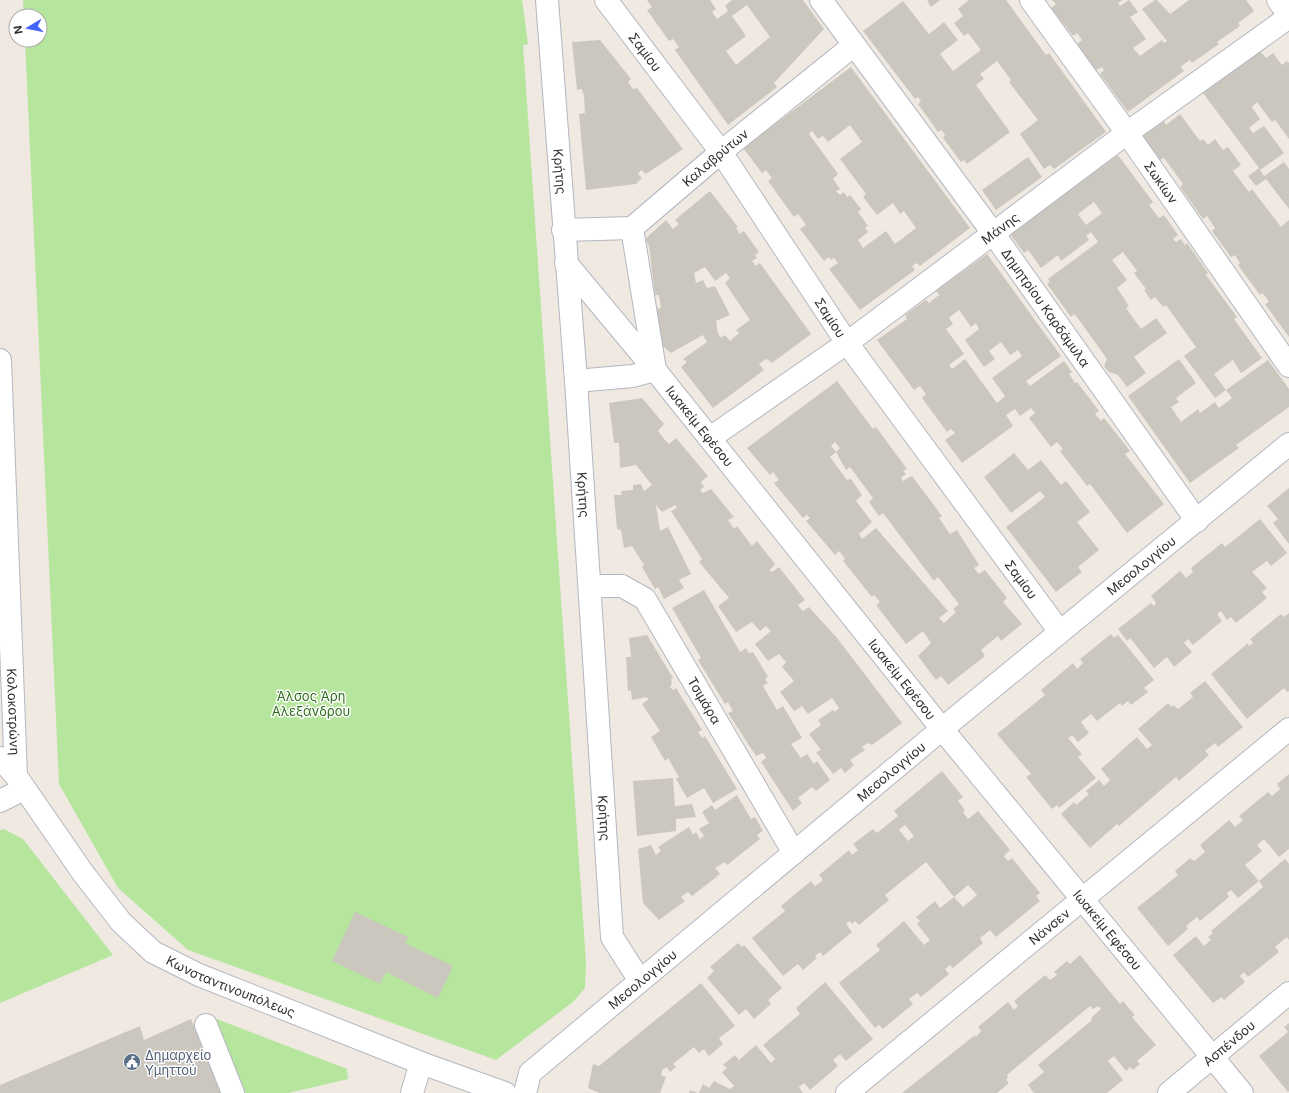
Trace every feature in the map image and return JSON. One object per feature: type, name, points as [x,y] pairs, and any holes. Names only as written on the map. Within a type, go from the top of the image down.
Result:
[{"type":"street","name":"Κρήτης","points":[[546,0],[576,382],[612,937],[640,981]]},
{"type":"street","name":"Σαμίου","points":[[606,0],[722,152],[847,343],[1060,632]]},
{"type":"street","name":"Δημητρίου Καρδάμυλα","points":[[821,0],[993,233],[1197,521]]},
{"type":"street","name":"Σωκίων","points":[[1031,0],[1127,133],[1289,366]]},
{"type":"street","points":[[1278,0],[1289,16]]},
{"type":"street","name":"Μάνης","points":[[710,438],[847,343],[1127,133],[1289,16]]},
{"type":"street","name":"Καλαβρύτων","points":[[632,228],[722,152],[854,45]]},
{"type":"street","points":[[563,230],[632,228],[655,370],[633,376],[576,382]]},
{"type":"street","name":"Ιωακείμ Εφέσου","points":[[566,263],[710,438],[942,729],[1242,1093]]},
{"type":"street","name":"Κολοκοτρώνη","points":[[0,360],[4,548],[20,782]]},
{"type":"street","name":"Μεσολογγίου","points":[[525,1093],[530,1073],[942,729],[1289,444]]},
{"type":"street","name":"Τσιμάρα","points":[[590,586],[622,586],[645,599],[794,853]]},
{"type":"street","name":"Νάνσεν","points":[[847,1093],[1289,729]]},
{"type":"street","name":"Κωνσταντινουπόλεως","points":[[0,758],[20,782],[88,879],[121,922],[153,952],[199,975],[422,1063],[505,1093]]},
{"type":"street","points":[[0,801],[20,782]]},
{"type":"street","name":"Ασπένδου","points":[[1169,1093],[1289,993]]},
{"type":"street","points":[[206,1025],[233,1093]]},
{"type":"street","points":[[412,1093],[422,1063]]},
{"type":"green space","name":"Άλσος Άρη Αλεξάνδρου","points":[[23,0],[522,0],[528,44],[523,45],[586,963],[585,988],[573,1002],[496,1060],[188,950],[118,888],[59,784],[25,48],[48,48],[48,8],[24,8]]},
{"type":"green space","points":[[4,829],[23,839],[113,955],[0,1003],[0,830]]},
{"type":"green space","points":[[214,1018],[347,1069],[348,1079],[288,1093],[244,1093]]},
{"type":"building","points":[[647,0],[710,0],[716,9],[712,12],[717,19],[728,11],[725,6],[732,0],[803,0],[824,29],[774,83],[777,87],[728,125],[675,50],[679,47],[673,39],[669,41],[647,10],[652,7]],"holes":[[[747,5],[770,37],[736,65],[726,51],[746,36],[732,16]]]},
{"type":"building","points":[[927,0],[940,0],[931,7]]},
{"type":"building","points":[[969,0],[1006,0],[1046,55],[1049,53],[1106,132],[1054,169],[1050,165],[1044,169],[1020,134],[1038,120],[1009,82],[1011,80],[997,61],[980,74],[984,79],[976,85],[1010,132],[967,164],[964,160],[961,162],[943,138],[945,135],[943,132],[941,130],[938,132],[918,104],[921,101],[918,97],[915,99],[863,31],[903,1],[929,34],[944,22],[958,40],[940,54],[953,71],[981,50],[968,33],[964,36],[954,23],[963,16],[958,9]]},
{"type":"building","points":[[1052,0],[1123,0],[1118,3],[1120,6],[1129,0],[1138,12],[1130,17],[1146,39],[1133,48],[1140,56],[1162,40],[1164,43],[1167,41],[1142,9],[1155,0],[1157,0],[1170,14],[1189,0],[1246,0],[1254,11],[1238,23],[1240,26],[1217,42],[1219,44],[1192,63],[1190,60],[1184,64],[1181,67],[1184,71],[1128,112],[1100,74],[1104,70],[1102,67],[1096,70],[1077,44],[1082,40],[1080,37],[1077,33],[1073,36],[1051,8],[1056,4]]},
{"type":"building","points":[[600,40],[631,79],[628,82],[633,89],[637,88],[683,149],[646,174],[641,170],[638,174],[642,178],[636,184],[586,190],[579,114],[585,113],[584,96],[582,89],[577,90],[572,42]]},
{"type":"building","points":[[1260,51],[1266,58],[1273,53],[1282,65],[1287,61],[1289,63],[1289,139],[1275,120],[1272,122],[1257,102],[1252,107],[1260,119],[1249,128],[1253,133],[1264,126],[1284,153],[1260,170],[1264,176],[1284,162],[1289,169],[1289,209],[1266,179],[1256,186],[1248,176],[1259,168],[1203,93]]},
{"type":"building","points":[[851,67],[970,228],[920,266],[917,263],[912,266],[915,270],[860,310],[829,269],[838,263],[834,258],[831,260],[829,257],[824,261],[800,229],[806,225],[801,218],[798,214],[794,217],[768,181],[772,178],[766,170],[762,173],[743,148]],"holes":[[[850,125],[862,142],[840,159],[866,194],[863,197],[877,215],[893,203],[900,214],[904,211],[916,228],[895,244],[886,231],[863,248],[858,240],[868,232],[865,228],[868,226],[858,212],[861,209],[850,195],[847,197],[844,192],[840,195],[836,191],[840,189],[833,179],[838,174],[809,134],[812,131],[818,139],[823,136],[828,142]]]},
{"type":"building","points":[[1180,114],[1200,141],[1203,139],[1208,145],[1215,139],[1223,150],[1228,147],[1241,165],[1233,171],[1249,192],[1252,189],[1281,227],[1289,220],[1289,337],[1265,304],[1269,302],[1266,297],[1262,293],[1260,295],[1238,265],[1240,263],[1235,255],[1231,257],[1212,231],[1215,228],[1207,216],[1203,219],[1180,187],[1183,184],[1164,158],[1160,160],[1143,136],[1164,121],[1166,125]]},
{"type":"building","points":[[1118,155],[1153,202],[1149,205],[1159,218],[1164,215],[1178,235],[1173,239],[1176,242],[1181,239],[1185,245],[1187,243],[1208,273],[1206,275],[1237,317],[1234,319],[1262,358],[1241,373],[1233,360],[1214,374],[1226,390],[1215,398],[1184,356],[1196,347],[1166,305],[1163,307],[1155,297],[1151,300],[1144,290],[1146,289],[1134,273],[1137,271],[1123,252],[1112,260],[1127,280],[1117,288],[1129,306],[1126,308],[1141,329],[1156,318],[1167,333],[1134,357],[1146,373],[1127,387],[1118,375],[1109,372],[1104,366],[1107,359],[1077,317],[1074,314],[1071,317],[1047,284],[1050,282],[1048,279],[1098,242],[1091,232],[1086,236],[1089,240],[1061,261],[1058,255],[1041,268],[1028,250],[1024,253],[1010,234]],"holes":[[[1094,202],[1102,213],[1086,225],[1078,214]]]},
{"type":"building","points":[[1028,157],[1042,177],[996,210],[982,190]]},
{"type":"building","points":[[710,191],[738,227],[736,228],[740,234],[744,231],[759,252],[755,255],[757,258],[752,261],[756,266],[760,263],[811,334],[772,363],[767,359],[759,364],[764,370],[713,408],[681,367],[687,362],[683,359],[707,342],[703,335],[671,353],[659,343],[657,309],[661,308],[659,295],[655,295],[649,246],[645,239],[666,220],[673,229],[679,224],[675,220]],"holes":[[[705,267],[715,281],[726,273],[730,278],[725,283],[750,320],[736,330],[739,333],[730,341],[725,335],[721,338],[718,334],[716,321],[730,315],[715,286],[707,288],[703,280],[696,283],[694,273]]]},
{"type":"building","points":[[987,254],[1061,356],[1026,381],[1030,386],[1064,361],[1072,372],[1069,374],[1075,383],[1077,382],[1099,411],[1095,414],[1101,421],[1104,418],[1130,451],[1125,454],[1164,504],[1127,533],[1090,484],[1087,486],[1060,451],[1063,449],[1057,442],[1051,447],[1029,418],[1035,413],[1031,408],[1020,416],[1015,409],[1006,415],[1013,426],[962,463],[945,440],[955,433],[951,429],[947,432],[922,398],[926,394],[920,386],[914,390],[877,340],[907,319],[905,315],[926,300],[929,303],[939,295],[936,291]],"holes":[[[959,310],[971,327],[976,323],[979,329],[965,340],[984,367],[995,359],[989,351],[1001,342],[1010,355],[1018,350],[1022,356],[992,378],[1005,396],[997,403],[965,359],[952,369],[949,365],[964,354],[946,329],[953,324],[949,318]]]},
{"type":"building","points":[[1179,359],[1196,383],[1176,398],[1179,402],[1171,407],[1181,422],[1198,409],[1200,413],[1215,402],[1219,408],[1232,398],[1226,390],[1268,360],[1289,389],[1289,407],[1236,445],[1239,448],[1190,483],[1128,396]]},
{"type":"building","points":[[837,381],[873,429],[876,427],[907,469],[903,471],[906,474],[901,478],[903,481],[912,476],[942,516],[939,518],[950,534],[957,530],[979,565],[974,568],[979,574],[985,570],[1007,598],[1003,602],[1022,624],[1001,641],[998,636],[981,650],[985,656],[948,685],[941,676],[936,680],[918,656],[931,643],[923,631],[906,644],[876,605],[880,602],[874,595],[872,597],[843,561],[845,559],[839,551],[835,555],[806,521],[810,518],[807,515],[803,518],[774,483],[779,480],[773,472],[770,475],[747,448]],"holes":[[[835,442],[840,448],[836,452],[831,446]],[[836,452],[846,470],[850,467],[873,498],[869,502],[879,516],[883,513],[934,581],[938,577],[959,604],[953,609],[956,612],[944,623],[939,618],[948,611],[876,528],[862,539],[859,534],[872,522],[856,501],[862,495],[851,479],[847,480],[830,457]]]},
{"type":"building","points":[[642,398],[664,424],[658,431],[665,440],[669,444],[676,438],[708,476],[701,482],[704,487],[700,490],[703,493],[711,489],[734,517],[728,520],[734,529],[737,526],[752,546],[757,541],[775,564],[770,570],[772,572],[779,567],[805,600],[798,605],[800,608],[803,611],[809,607],[837,638],[902,723],[872,745],[868,743],[862,747],[865,750],[850,760],[854,765],[845,773],[841,768],[833,774],[816,752],[821,750],[809,734],[821,725],[818,720],[833,710],[835,712],[839,708],[832,698],[808,714],[802,706],[794,711],[780,692],[794,681],[782,667],[786,662],[779,654],[768,661],[755,644],[771,631],[766,626],[760,631],[752,622],[736,632],[718,606],[729,598],[699,562],[702,559],[671,511],[677,508],[675,505],[662,512],[656,505],[660,531],[668,527],[691,574],[679,580],[684,588],[664,599],[658,587],[655,589],[642,567],[644,565],[632,546],[624,548],[621,530],[617,529],[614,495],[622,495],[621,491],[633,490],[633,485],[641,484],[644,491],[652,485],[636,465],[620,468],[619,443],[614,443],[609,403]]},
{"type":"building","points":[[1014,453],[1028,470],[1041,460],[1061,485],[1066,481],[1090,512],[1077,522],[1099,550],[1078,567],[1082,572],[1056,592],[1006,527],[1045,497],[1040,491],[1011,513],[984,477]]},
{"type":"building","points":[[1289,488],[1289,544],[1273,523],[1278,519],[1267,506]]},
{"type":"building","points":[[1260,519],[1287,553],[1271,566],[1267,561],[1252,572],[1267,588],[1262,592],[1267,598],[1236,623],[1231,617],[1227,620],[1221,611],[1217,614],[1222,621],[1193,645],[1188,639],[1184,643],[1192,652],[1174,667],[1167,657],[1154,668],[1130,638],[1127,641],[1118,629],[1151,603],[1154,606],[1156,603],[1151,596],[1180,571],[1186,578],[1193,572],[1191,568],[1222,543],[1225,547]]},
{"type":"building","points":[[704,590],[740,652],[746,648],[749,653],[753,652],[768,677],[765,679],[768,683],[763,686],[777,710],[783,706],[802,738],[791,744],[801,758],[807,754],[814,764],[817,761],[830,780],[816,791],[812,787],[798,798],[802,803],[793,811],[761,762],[766,758],[763,753],[756,756],[728,713],[733,711],[728,702],[725,704],[698,660],[701,658],[672,608]]},
{"type":"building","points":[[1289,613],[1289,691],[1287,692],[1284,688],[1247,719],[1211,674],[1248,643],[1249,646],[1253,643],[1250,639],[1281,614],[1284,617]]},
{"type":"building","points":[[1111,634],[1114,638],[1118,635],[1154,680],[1144,688],[1148,692],[1131,705],[1128,701],[1122,706],[1120,703],[1097,721],[1091,714],[1081,722],[1089,733],[1078,742],[1072,735],[1068,738],[1082,754],[1078,757],[1096,778],[1059,808],[1057,805],[1052,809],[1026,777],[1031,774],[997,734],[1045,695],[1041,690],[1073,663],[1077,669],[1083,663],[1080,659]]},
{"type":"building","points":[[647,635],[673,678],[671,679],[672,683],[670,687],[673,690],[676,688],[702,730],[698,732],[702,738],[705,736],[737,789],[713,803],[704,788],[687,798],[676,779],[679,777],[668,758],[665,761],[651,737],[660,731],[642,704],[648,700],[647,697],[632,700],[631,691],[628,691],[626,657],[631,657],[629,638]]},
{"type":"building","points":[[1205,681],[1243,727],[1218,747],[1215,743],[1205,751],[1209,755],[1179,781],[1176,777],[1119,826],[1117,824],[1090,848],[1061,814],[1074,802],[1076,805],[1089,794],[1086,791],[1099,780],[1104,786],[1110,780],[1101,769],[1137,737],[1147,749],[1152,745],[1138,729],[1168,703],[1171,707],[1173,705],[1178,709],[1193,697],[1190,693]]},
{"type":"building","points":[[942,771],[963,797],[958,801],[965,810],[963,812],[968,819],[978,811],[1010,850],[1004,856],[1008,861],[1012,858],[1040,893],[1036,896],[1040,901],[996,937],[990,930],[980,938],[983,943],[953,968],[950,965],[945,969],[949,974],[921,997],[917,993],[909,999],[913,1004],[883,1029],[879,1025],[875,1028],[839,983],[880,950],[876,945],[904,921],[924,945],[930,940],[917,924],[920,921],[916,917],[935,901],[940,908],[954,897],[926,862],[885,895],[889,900],[859,925],[855,921],[852,924],[850,921],[846,924],[852,932],[823,956],[820,952],[815,956],[817,958],[803,970],[798,964],[783,976],[752,938],[785,911],[781,906],[811,881],[815,886],[823,880],[819,875],[849,850],[852,855],[858,850],[853,844],[873,829],[877,833],[898,816],[894,811]],"holes":[[[905,825],[914,836],[908,841],[899,830]],[[968,885],[977,895],[963,907],[954,897]]]},
{"type":"building","points":[[1289,774],[1289,849],[1279,857],[1264,839],[1257,845],[1262,851],[1245,865],[1259,881],[1238,898],[1231,890],[1227,893],[1229,897],[1200,921],[1197,917],[1186,926],[1188,929],[1168,946],[1137,908],[1178,875],[1175,871],[1190,858],[1194,861],[1205,852],[1200,845],[1229,820],[1235,827],[1243,820],[1239,816],[1268,792],[1272,796],[1280,789],[1277,784]]},
{"type":"building","points":[[673,778],[675,806],[692,804],[696,817],[676,819],[676,831],[637,836],[633,781]]},
{"type":"building","points":[[737,795],[751,819],[755,817],[763,831],[757,835],[760,839],[727,865],[725,862],[715,868],[720,874],[692,896],[688,892],[681,897],[685,901],[659,920],[643,903],[638,849],[651,845],[656,855],[661,851],[658,847],[689,827],[693,835],[696,832],[700,839],[704,836],[699,829],[709,823],[702,812],[712,805],[715,810]]},
{"type":"building","points":[[1285,859],[1289,864],[1289,940],[1287,937],[1275,947],[1279,952],[1248,977],[1244,972],[1240,976],[1245,982],[1224,1000],[1222,997],[1213,1003],[1173,955],[1196,936],[1204,946],[1211,940],[1208,937],[1213,933],[1211,931],[1263,887],[1259,881]]},
{"type":"building","points":[[355,912],[408,937],[405,943],[453,966],[438,998],[386,972],[380,984],[332,961]]},
{"type":"building","points":[[738,943],[742,947],[744,945],[782,988],[768,1000],[771,1004],[754,1019],[746,1009],[739,1015],[707,978],[714,971],[710,967]]},
{"type":"building","points":[[1080,955],[1120,1004],[1123,1001],[1135,1015],[1132,1017],[1156,1045],[1137,1061],[1140,1064],[1133,1070],[1130,1067],[1126,1071],[1114,1056],[1108,1061],[1123,1080],[1107,1093],[1034,1093],[1028,1085],[1044,1072],[1038,1065],[1092,1020],[1091,1018],[1101,1009],[1098,1006],[1093,1009],[1090,1006],[1007,1075],[1008,1077],[1006,1080],[1009,1083],[997,1093],[902,1093],[975,1035],[976,1037],[981,1031],[978,1027],[1008,1002],[1014,1010],[1018,1006],[1014,1001],[1045,975],[1050,980],[1057,975],[1054,972],[1067,961],[1070,964]]},
{"type":"building","points":[[825,982],[873,1039],[846,1061],[840,1054],[833,1060],[838,1066],[810,1090],[804,1083],[799,1087],[803,1093],[699,1093],[703,1084],[709,1088],[714,1081],[730,1089],[734,1086],[722,1072],[727,1068],[723,1065],[735,1055],[739,1060],[756,1045],[771,1063],[775,1059],[763,1045],[800,1014],[796,1008]]},
{"type":"building","points":[[701,983],[735,1026],[719,1038],[723,1044],[709,1056],[704,1049],[699,1053],[694,1047],[673,1064],[676,1067],[670,1072],[667,1067],[662,1070],[661,1075],[666,1077],[660,1093],[599,1093],[588,1088],[593,1064],[599,1066]]},
{"type":"building","name":"Δημαρχείο Υμηττού","points":[[191,1019],[223,1093],[0,1093],[0,1085],[140,1026],[144,1040]]},
{"type":"building","points":[[1289,1023],[1288,1092],[1259,1056],[1288,1032],[1284,1027]]},
{"type":"building","points":[[690,1090],[698,1093],[689,1093]]},
{"type":"place","name":"Δημαρχείο Υμηττού","points":[[132,1062]]}]
